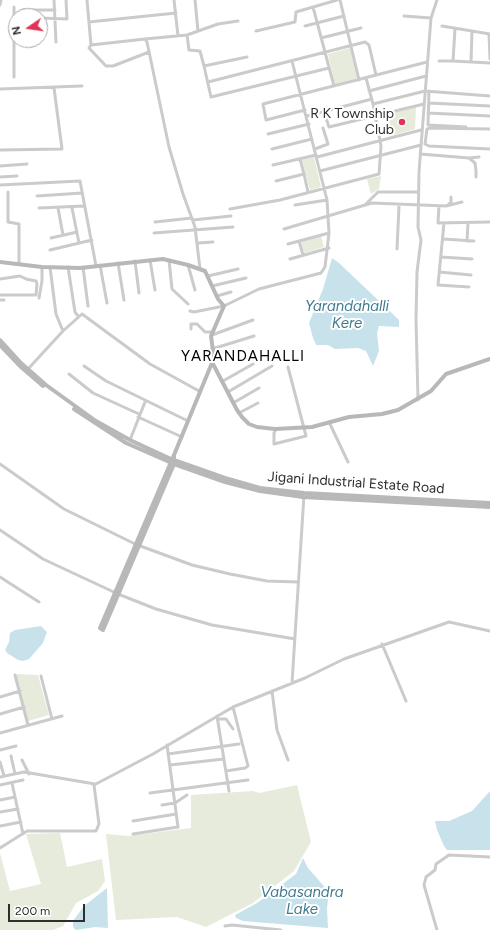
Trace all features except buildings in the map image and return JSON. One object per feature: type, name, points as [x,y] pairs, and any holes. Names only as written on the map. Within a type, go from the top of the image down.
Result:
[{"type":"main road","points":[[0,262],[42,267],[83,267],[150,259],[169,260],[188,264],[205,271],[217,296],[224,306],[212,333],[212,349],[214,354],[212,362],[199,391],[173,460],[101,629]]},
{"type":"main road","name":"Jigani Industrial Estate Road","points":[[0,340],[28,369],[79,410],[130,440],[173,460]]},
{"type":"main road","name":"Jigani Industrial Estate Road","points":[[0,345],[21,367],[78,412],[126,443],[225,478],[260,488],[304,495],[490,507]]},
{"type":"main road","points":[[212,362],[239,413],[250,424],[257,427],[276,429],[304,427],[349,417],[382,414],[398,410],[418,400],[431,391],[446,374],[490,359]]},
{"type":"main road","name":"Jigani Industrial Estate Road","points":[[304,495],[490,503]]},
{"type":"street","points":[[0,6],[1,0]]},
{"type":"street","points":[[54,0],[56,42]]},
{"type":"street","points":[[48,19],[67,19],[66,0]]},
{"type":"street","points":[[91,0],[87,0],[91,45],[89,48],[106,66],[113,66],[149,52]]},
{"type":"street","points":[[174,0],[178,36]]},
{"type":"street","points":[[195,0],[198,31]]},
{"type":"street","points":[[256,31],[295,22],[295,12],[339,0],[360,80]]},
{"type":"street","points":[[437,0],[431,18],[426,76],[429,103],[429,125],[490,129]]},
{"type":"street","points":[[313,7],[334,86]]},
{"type":"street","points":[[48,10],[55,10]]},
{"type":"street","points":[[89,22],[176,13]]},
{"type":"street","points":[[305,26],[344,16]]},
{"type":"street","points":[[404,16],[431,18]]},
{"type":"street","points":[[91,45],[187,35],[218,24],[238,21]]},
{"type":"street","points":[[442,26],[490,34],[490,59]]},
{"type":"street","points":[[321,38],[361,28]]},
{"type":"street","points":[[453,61],[455,29]]},
{"type":"street","points":[[472,32],[472,62]]},
{"type":"street","points":[[187,35],[189,50],[200,51],[211,97],[295,78],[329,68]]},
{"type":"street","points":[[145,39],[169,146],[196,231],[200,269]]},
{"type":"street","points":[[208,82],[365,42],[369,45],[376,75]]},
{"type":"street","points":[[14,77],[15,48]]},
{"type":"street","points":[[204,66],[247,57]]},
{"type":"street","points":[[439,60],[490,63]]},
{"type":"street","points":[[190,311],[194,312],[224,306],[259,289],[321,273],[325,267],[330,233],[327,200],[306,110],[295,78],[292,61]]},
{"type":"street","points":[[306,110],[266,120],[263,104],[427,62]]},
{"type":"street","points":[[369,91],[426,76]]},
{"type":"street","points":[[230,209],[267,202],[377,175],[381,155],[380,141],[376,116],[366,78]]},
{"type":"street","points":[[0,89],[82,86]]},
{"type":"street","points":[[0,150],[62,149],[54,88]]},
{"type":"street","points":[[418,400],[416,319],[417,272],[421,240],[418,227],[418,192],[421,135],[424,104],[427,91]]},
{"type":"street","points":[[373,104],[427,91],[490,96]]},
{"type":"street","points":[[307,116],[372,99]]},
{"type":"street","points":[[429,103],[490,106]]},
{"type":"street","points":[[324,112],[329,127],[424,104]]},
{"type":"street","points":[[428,113],[490,116]]},
{"type":"street","points":[[268,134],[309,124]]},
{"type":"street","points":[[315,149],[328,144],[324,128]]},
{"type":"street","points":[[490,129],[430,128],[427,129],[425,141],[426,146],[490,149]]},
{"type":"street","points":[[273,165],[317,156],[422,130]]},
{"type":"street","points":[[421,135],[426,135]]},
{"type":"street","points":[[272,149],[312,139]]},
{"type":"street","points":[[320,171],[381,155],[425,141]]},
{"type":"street","points":[[420,154],[469,158],[479,157]]},
{"type":"street","points":[[469,158],[474,163],[476,177]]},
{"type":"street","points":[[300,159],[308,192]]},
{"type":"street","points":[[0,166],[27,164]]},
{"type":"street","points":[[276,181],[304,174]]},
{"type":"street","points":[[0,177],[17,176]]},
{"type":"street","points":[[0,185],[80,181],[84,206],[107,303]]},
{"type":"street","points":[[8,192],[8,222],[19,224],[19,264]]},
{"type":"street","points":[[365,205],[378,192],[418,192]]},
{"type":"street","points":[[37,196],[82,193]]},
{"type":"street","points":[[446,206],[451,202],[451,197]]},
{"type":"street","points":[[295,205],[327,200]]},
{"type":"street","points":[[284,229],[329,217],[365,205],[446,206],[462,202]]},
{"type":"street","points":[[38,208],[72,208],[84,206]]},
{"type":"street","points":[[397,249],[398,206]]},
{"type":"street","points":[[439,206],[438,223],[490,222]]},
{"type":"street","points":[[58,208],[63,235]]},
{"type":"street","points":[[72,208],[79,243]]},
{"type":"street","points":[[155,222],[231,216]]},
{"type":"street","points":[[467,241],[468,222]]},
{"type":"street","points":[[444,223],[438,285],[469,287]]},
{"type":"street","points":[[154,233],[233,227]]},
{"type":"street","points":[[51,238],[77,232]]},
{"type":"street","points":[[288,244],[330,233]]},
{"type":"street","points":[[443,239],[474,241]]},
{"type":"street","points":[[50,250],[92,240]]},
{"type":"street","points":[[299,241],[302,255]]},
{"type":"street","points":[[198,243],[213,242]]},
{"type":"street","points":[[290,259],[329,248]]},
{"type":"street","points":[[441,257],[472,259]]},
{"type":"street","points":[[150,259],[155,290]]},
{"type":"street","points":[[169,260],[172,289],[188,304]]},
{"type":"street","points":[[135,261],[140,293]]},
{"type":"street","points":[[118,262],[124,300]]},
{"type":"street","points":[[188,264],[195,290]]},
{"type":"street","points":[[39,298],[42,286],[42,267]]},
{"type":"street","points":[[50,267],[56,314],[63,331]]},
{"type":"street","points":[[68,267],[75,312],[78,316]]},
{"type":"street","points":[[83,267],[88,306]]},
{"type":"street","points":[[208,276],[238,269]]},
{"type":"street","points":[[439,272],[471,275]]},
{"type":"street","points":[[0,279],[20,276],[36,281],[37,284],[36,295],[0,295]]},
{"type":"street","points":[[212,286],[246,278]]},
{"type":"street","points":[[217,296],[231,292]]},
{"type":"street","points":[[28,369],[63,331],[82,314],[112,338],[150,364],[199,391]]},
{"type":"street","points":[[191,329],[191,324],[197,324],[205,332],[212,333],[253,320]]},
{"type":"street","points":[[212,349],[254,336]]},
{"type":"street","points":[[223,381],[253,364]]},
{"type":"street","points":[[84,366],[106,381],[142,397],[145,402],[188,420]]},
{"type":"street","points":[[228,392],[272,366]]},
{"type":"street","points":[[276,429],[274,433],[274,444],[304,438],[306,433],[288,367]]},
{"type":"street","points":[[69,374],[93,393],[182,437]]},
{"type":"street","points":[[233,403],[259,388]]},
{"type":"street","points":[[130,440],[145,402]]},
{"type":"street","points":[[239,413],[258,403]]},
{"type":"street","points":[[329,422],[348,462]]},
{"type":"street","points":[[0,464],[64,509],[137,545],[192,565],[230,574],[267,581],[298,582]]},
{"type":"street","points":[[292,683],[304,495]]},
{"type":"street","points":[[0,530],[43,559],[116,594],[156,609],[212,625],[295,639]]},
{"type":"street","points":[[0,577],[39,602]]},
{"type":"street","points":[[0,776],[24,772],[95,784],[218,718],[233,707],[382,644],[449,622],[490,631]]},
{"type":"street","points":[[382,644],[406,701]]},
{"type":"street","points":[[15,675],[28,725]]},
{"type":"street","points":[[41,676],[52,719]]},
{"type":"street","points":[[272,691],[277,730],[288,760]]},
{"type":"street","points":[[0,697],[20,692]]},
{"type":"street","points":[[0,714],[24,707]]},
{"type":"street","points":[[226,771],[245,768],[248,766],[233,707]]},
{"type":"street","points":[[0,733],[62,716]]},
{"type":"street","points":[[218,718],[226,719],[233,729]]},
{"type":"street","points":[[218,718],[229,790]]},
{"type":"street","points":[[168,754],[239,744]]},
{"type":"street","points":[[133,834],[178,828],[167,745]]},
{"type":"street","points":[[0,750],[16,746]]},
{"type":"street","points":[[11,756],[15,774]]},
{"type":"street","points":[[170,765],[224,759]]},
{"type":"street","points":[[22,760],[29,774]]},
{"type":"street","points":[[0,762],[4,776]]},
{"type":"street","points":[[0,785],[22,780]]},
{"type":"street","points":[[150,793],[248,780]]},
{"type":"street","points":[[12,783],[23,834]]},
{"type":"street","points":[[0,848],[27,831],[96,831],[99,824],[95,784]]},
{"type":"street","points":[[162,805],[175,803],[187,795]]},
{"type":"street","points":[[0,800],[15,797]]},
{"type":"street","points":[[0,812],[18,809]]},
{"type":"street","points":[[133,821],[176,814]]},
{"type":"street","points":[[0,826],[20,822]]},
{"type":"street","points":[[437,930],[424,885],[426,877],[435,870],[436,864],[449,855],[490,857]]},
{"type":"street","points":[[225,926],[232,925],[281,930]]},
{"type":"shaded area","points":[[350,48],[357,78],[335,84],[328,54]]},
{"type":"shaded area","name":"R K Township Club","points":[[416,107],[415,129],[390,136],[386,115]]},
{"type":"shaded area","points":[[314,157],[321,187],[310,190],[302,160]]},
{"type":"shaded area","points":[[381,176],[379,189],[371,194],[367,179]]},
{"type":"shaded area","points":[[321,236],[324,247],[304,253],[301,242]]},
{"type":"shaded area","points":[[16,674],[38,675],[49,715],[28,721]]},
{"type":"shaded area","points":[[297,785],[311,842],[294,871],[253,903],[206,927],[177,917],[116,920],[106,834],[128,836],[191,828],[191,795],[253,791],[259,793]]},
{"type":"shaded area","points":[[60,833],[67,867],[102,859],[105,881],[98,891],[76,903],[63,926],[53,930],[0,930],[0,853],[10,891],[41,884],[26,834]]},
{"type":"water","name":"Yarandahalli Kere","points":[[332,258],[399,320],[399,327],[379,326],[377,333],[379,351],[373,366],[366,351],[358,348],[335,349],[328,345],[316,345],[313,338],[309,323],[323,289]]},
{"type":"water","points":[[41,626],[47,632],[43,643],[29,659],[23,661],[18,660],[7,653],[5,650],[9,642],[10,633],[15,630]]},
{"type":"water","points":[[490,791],[490,850],[447,850],[437,830],[435,821],[449,821],[472,811]]},
{"type":"water","name":"Vabasandra Lake","points":[[303,858],[308,868],[329,892],[327,908],[328,928],[243,921],[236,918],[235,915],[257,903],[296,874]]},
{"type":"water","points":[[107,888],[108,928],[95,927],[76,930],[73,927],[73,921],[84,906]]},
{"type":"place","name":"R K Township Club","points":[[402,122]]},
{"type":"district","name":"YARANDAHALLI","points":[[243,357]]}]
